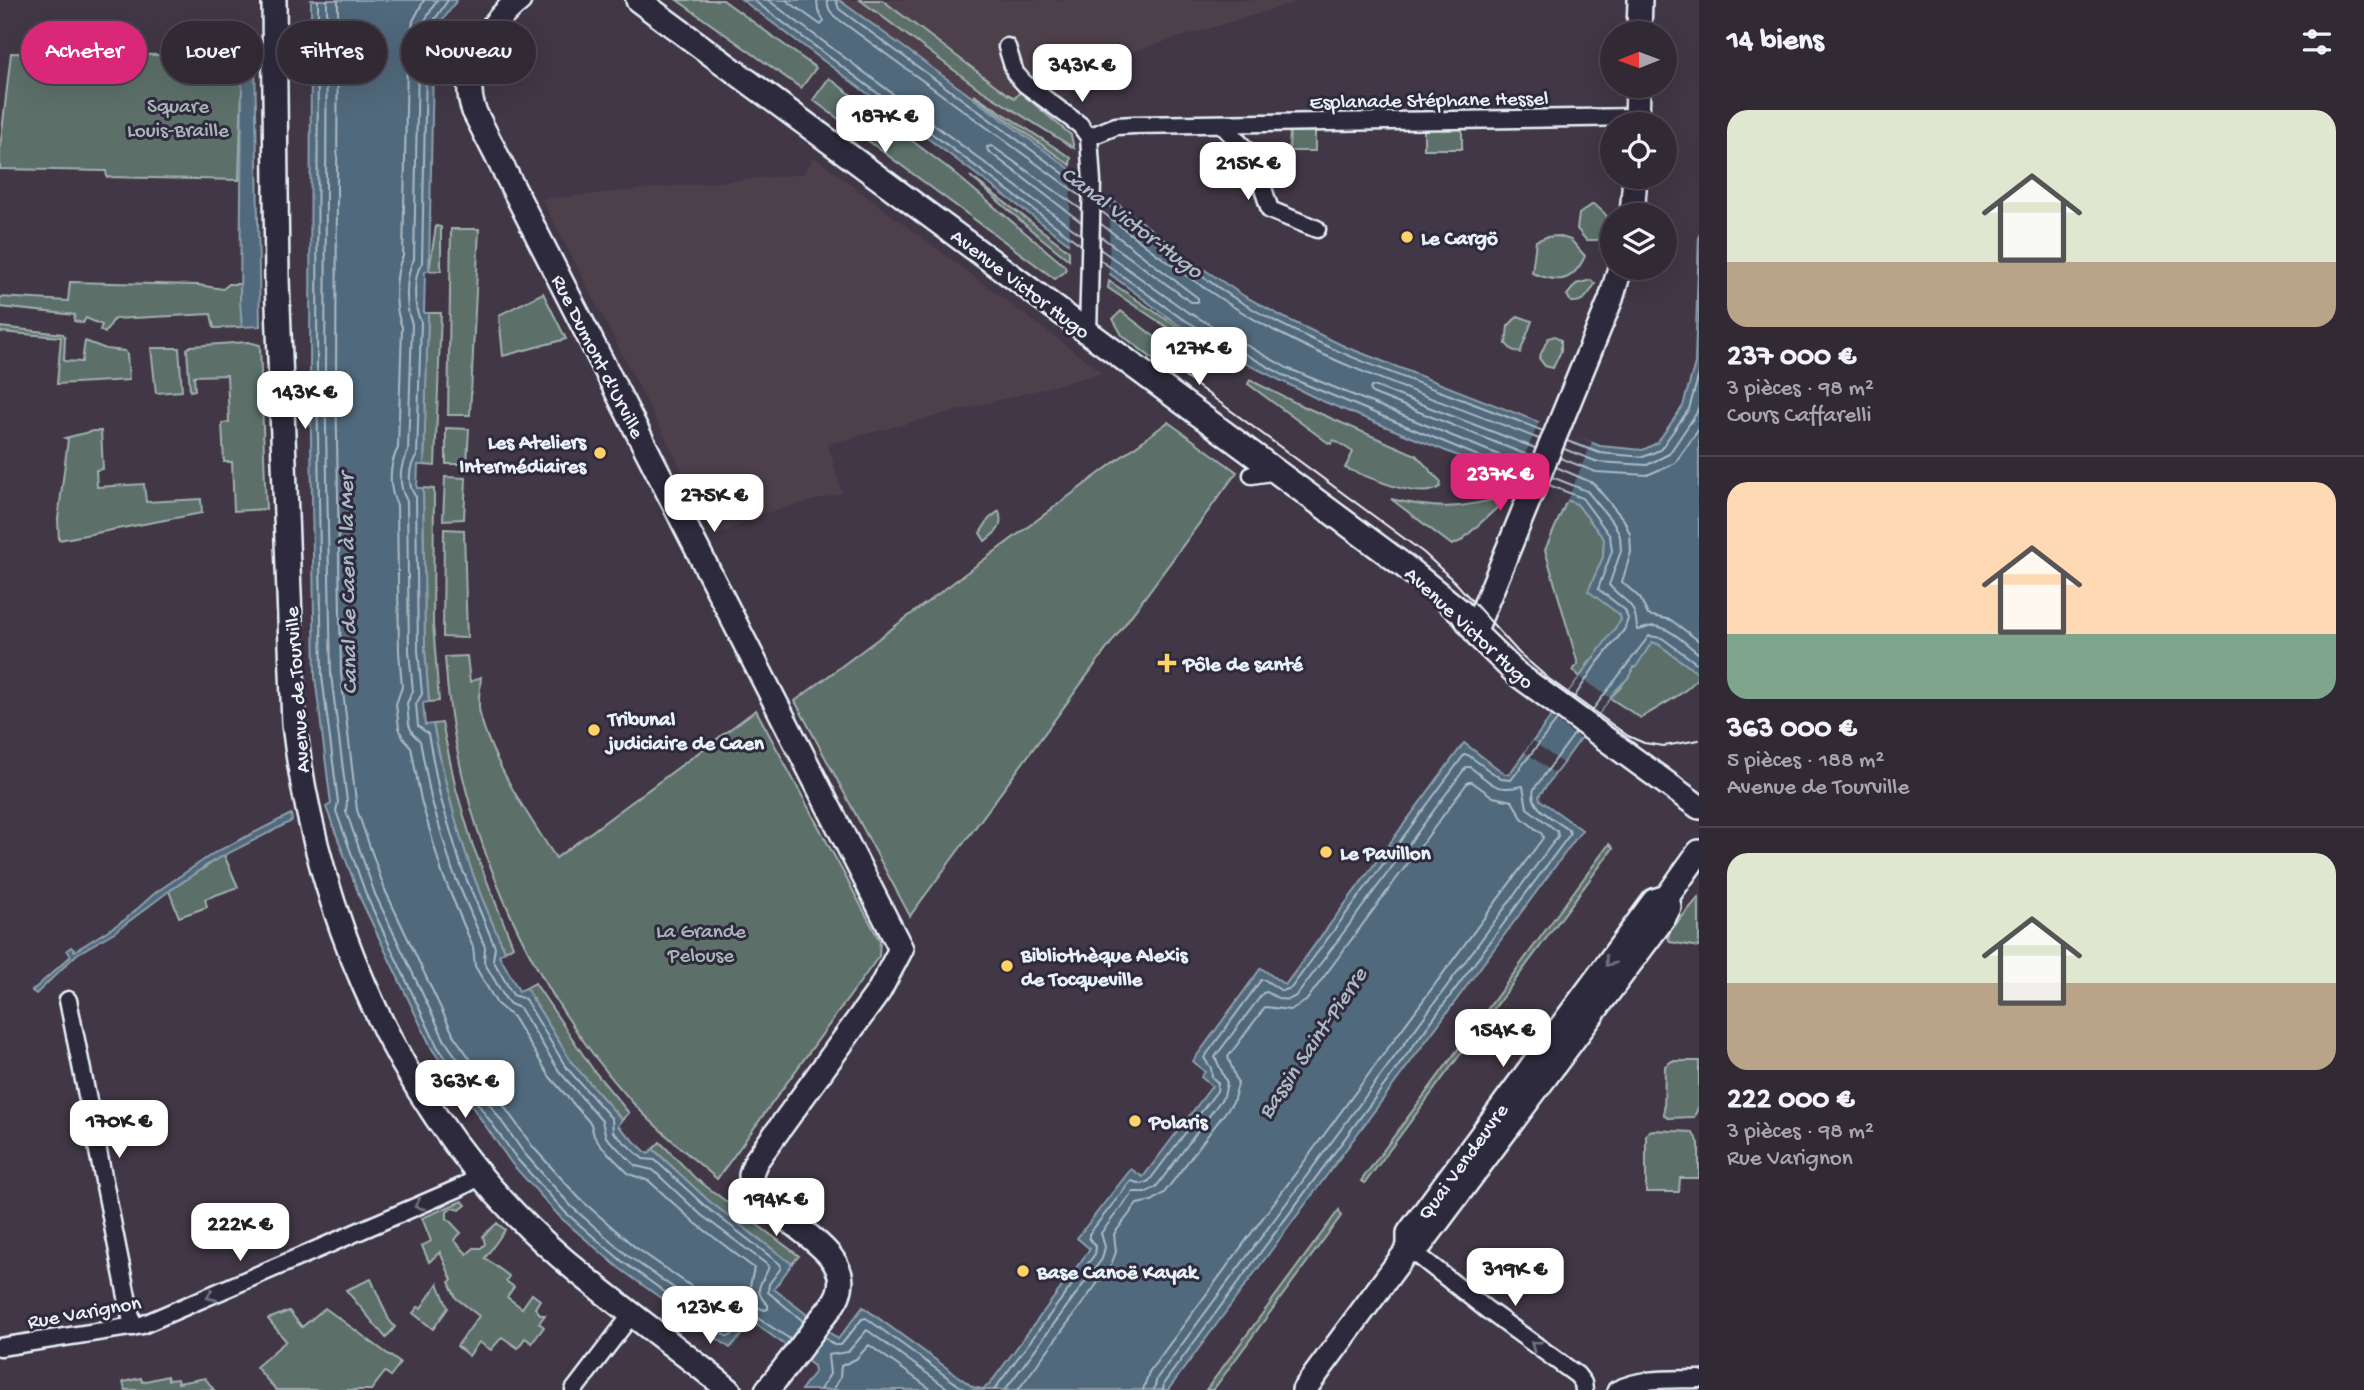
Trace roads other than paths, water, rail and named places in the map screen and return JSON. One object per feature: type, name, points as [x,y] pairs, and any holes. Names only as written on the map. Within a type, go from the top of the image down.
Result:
[{"type":"street","name":"Avenue de Tourville","points":[[274,0],[279,322],[294,724],[299,768],[328,889],[374,1003],[424,1098],[452,1140],[515,1214],[553,1250],[582,1276],[729,1390]]},
{"type":"street","name":"Rue Dumont d'Urville","points":[[519,0],[501,16],[480,48],[470,72],[471,103],[901,949],[879,991],[755,1161],[751,1178],[764,1199],[819,1244],[833,1260],[838,1289],[797,1353],[767,1390]]},
{"type":"street","name":"Avenue Victor Hugo","points":[[638,0],[1438,592],[1461,612],[1506,664],[1699,807]]},
{"type":"street","points":[[1639,21],[1640,0]]},
{"type":"street","points":[[1007,47],[1011,63],[1020,78],[1080,125],[1089,137],[1092,182],[1088,333]]},
{"type":"street","name":"Esplanade Stéphane Hessel","points":[[1089,137],[1116,126],[1600,121]]},
{"type":"street","points":[[1221,124],[1265,169],[1262,185],[1269,210],[1317,229]]},
{"type":"street","points":[[1475,630],[1559,428],[1617,280]]},
{"type":"street","points":[[1252,475],[1277,471]]},
{"type":"street","name":"Quai Vendeuvre","points":[[1304,1390],[1409,1248],[1421,1244],[1699,852]]},
{"type":"street","points":[[68,1000],[133,1327]]},
{"type":"street","name":"Rue Varignon","points":[[0,1347],[133,1327],[170,1314],[481,1176]]},
{"type":"street","points":[[1409,1248],[1486,1309],[1577,1375],[1584,1390]]},
{"type":"street","points":[[575,1390],[632,1314]]},
{"type":"street","points":[[1616,1390],[1645,1381],[1699,1379]]},
{"type":"water","points":[[311,0],[457,0],[442,21],[401,21],[401,84],[433,84],[429,271],[425,271],[424,313],[428,313],[424,465],[418,465],[417,488],[423,488],[425,650],[429,702],[423,703],[425,725],[433,724],[462,840],[481,895],[505,951],[499,955],[519,991],[526,988],[572,1063],[622,1120],[618,1126],[648,1154],[653,1149],[710,1202],[792,1264],[774,1289],[838,1339],[863,1307],[973,1387],[982,1389],[989,1385],[1090,1249],[1077,1238],[1131,1169],[1143,1177],[1212,1086],[1201,1077],[1205,1072],[1193,1061],[1261,968],[1285,985],[1464,743],[1505,774],[1510,773],[1621,620],[1620,615],[1588,591],[1603,557],[1604,539],[1577,504],[1320,400],[1229,355],[1177,324],[742,0],[839,0],[1196,264],[1244,296],[1346,347],[1600,446],[1643,450],[1657,443],[1683,406],[1695,363],[1699,234],[1699,674],[1652,642],[1636,667],[1633,667],[1631,675],[1616,690],[1539,796],[1540,800],[1582,830],[1168,1390],[801,1390],[815,1371],[814,1366],[753,1322],[730,1348],[619,1268],[561,1218],[512,1164],[432,1049],[361,900],[326,807],[331,804],[315,677],[310,378],[311,84],[387,84],[387,21],[311,21]]},
{"type":"water","points":[[242,84],[256,84],[260,326],[242,327],[240,302]]},
{"type":"water","points":[[291,814],[292,821],[213,861],[116,931],[77,954],[36,994],[32,991],[71,956],[67,950],[71,947],[75,951],[126,919],[155,893],[214,853]]},
{"type":"tram line","points":[[1173,368],[1424,553],[1456,583],[1519,653],[1549,679],[1628,736],[1644,743],[1664,746],[1699,740]]},
{"type":"place","name":"Le Cargö","points":[[1407,237]]},
{"type":"place","name":"Les Ateliers Intermédiaires","points":[[600,453]]},
{"type":"place","name":"Pôle de santé","points":[[1167,663]]},
{"type":"place","name":"Tribunal judiciaire de Caen","points":[[594,730]]},
{"type":"place","name":"Le Pavillon","points":[[1326,852]]},
{"type":"place","name":"Bibliothèque Alexis de Tocqueville","points":[[1007,966]]},
{"type":"place","name":"Polaris","points":[[1135,1121]]},
{"type":"place","name":"Base Canoë Kayak","points":[[1023,1271]]},
{"type":"park label","name":"Square Louis-Braille","points":[[178,117]]},
{"type":"park label","name":"La Grande Pelouse","points":[[701,942]]},
{"type":"water label","name":"Canal Victor-Hugo","points":[[1133,221]]},
{"type":"water label","name":"Canal de Caen à la Mer","points":[[346,584]]},
{"type":"water label","name":"Bassin Saint-Pierre","points":[[1311,1042]]}]
